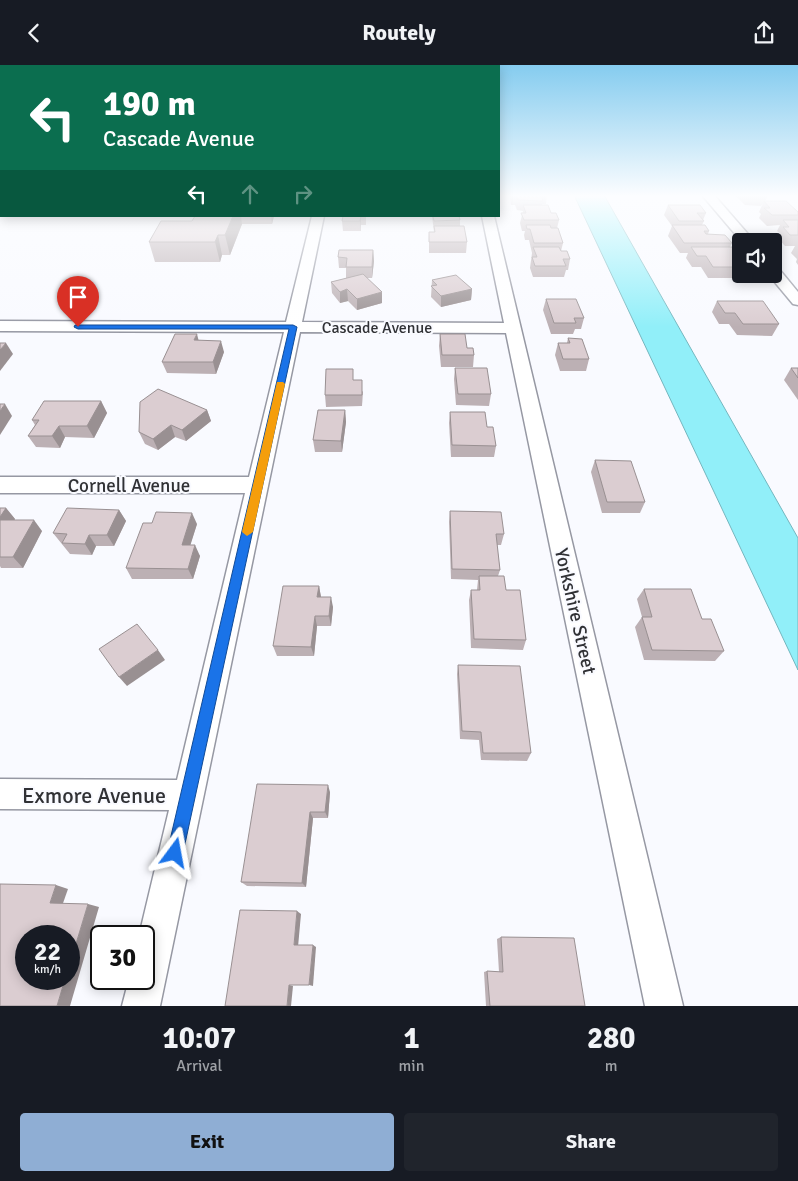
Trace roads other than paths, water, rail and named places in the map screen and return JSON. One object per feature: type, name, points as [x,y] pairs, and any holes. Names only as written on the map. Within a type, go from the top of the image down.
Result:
[{"type":"street","points":[[141,1006],[313,239]]},
{"type":"street","name":"Yorkshire Street","points":[[493,239],[664,1006]]},
{"type":"street","points":[[782,282],[798,301]]},
{"type":"street","name":"Cascade Avenue","points":[[0,326],[513,327]]},
{"type":"street","name":"Cornell Avenue","points":[[0,485],[258,485]]},
{"type":"street","name":"Exmore Avenue","points":[[0,794],[188,795]]},
{"type":"water","points":[[595,239],[629,239],[798,538],[798,670]]}]
